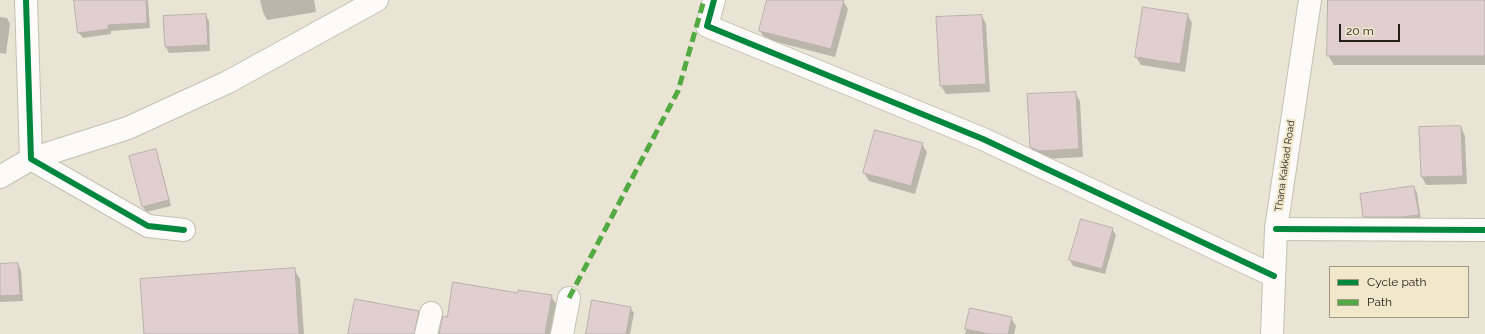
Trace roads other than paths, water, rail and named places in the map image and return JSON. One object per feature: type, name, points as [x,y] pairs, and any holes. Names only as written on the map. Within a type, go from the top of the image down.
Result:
[{"type":"street","points":[[26,0],[31,159]]},
{"type":"street","points":[[0,177],[31,159],[128,128],[228,82],[377,0]]},
{"type":"street","points":[[714,0],[707,26],[983,139],[1274,276]]},
{"type":"street","name":"Thana Kakkad Road","points":[[1272,334],[1276,229],[1310,0]]},
{"type":"street","points":[[31,159],[148,226],[184,230]]},
{"type":"street","points":[[1276,229],[1485,230]]},
{"type":"street","points":[[562,334],[569,298]]}]
